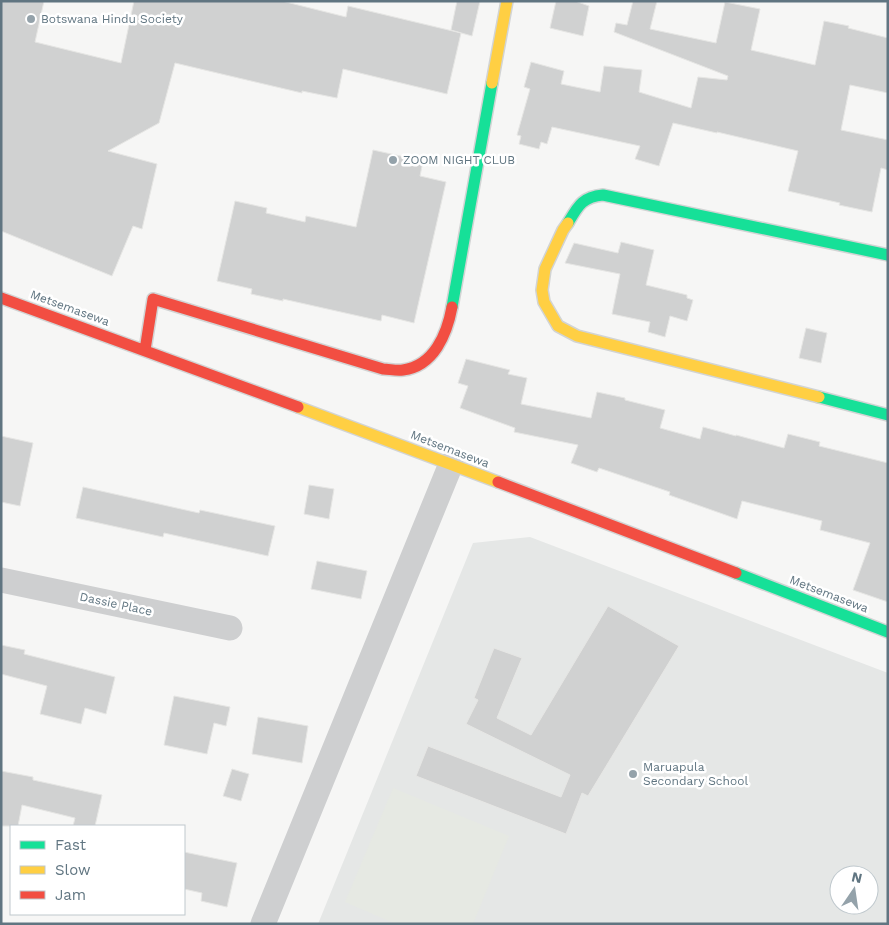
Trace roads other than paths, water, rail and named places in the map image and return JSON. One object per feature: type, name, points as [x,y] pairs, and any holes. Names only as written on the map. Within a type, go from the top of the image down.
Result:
[{"type":"street","points":[[145,350],[153,299],[383,369],[403,370],[423,362],[432,355],[443,339],[449,323],[507,1]]},
{"type":"street","points":[[888,255],[603,196],[592,196],[580,204],[564,230],[545,269],[542,290],[544,302],[558,326],[577,336],[888,415]]},
{"type":"street","name":"Metsemasewa","points":[[1,298],[451,464],[888,632]]},
{"type":"street","points":[[263,924],[451,464]]},
{"type":"street","name":"Dassie Place","points":[[1,580],[230,628]]},
{"type":"place","name":"Botswana Hindu Society","points":[[31,19]]},
{"type":"place","name":"ZOOM NIGHT CLUB","points":[[393,160]]},
{"type":"place","name":"Maruapula Secondary School","points":[[633,774]]}]
